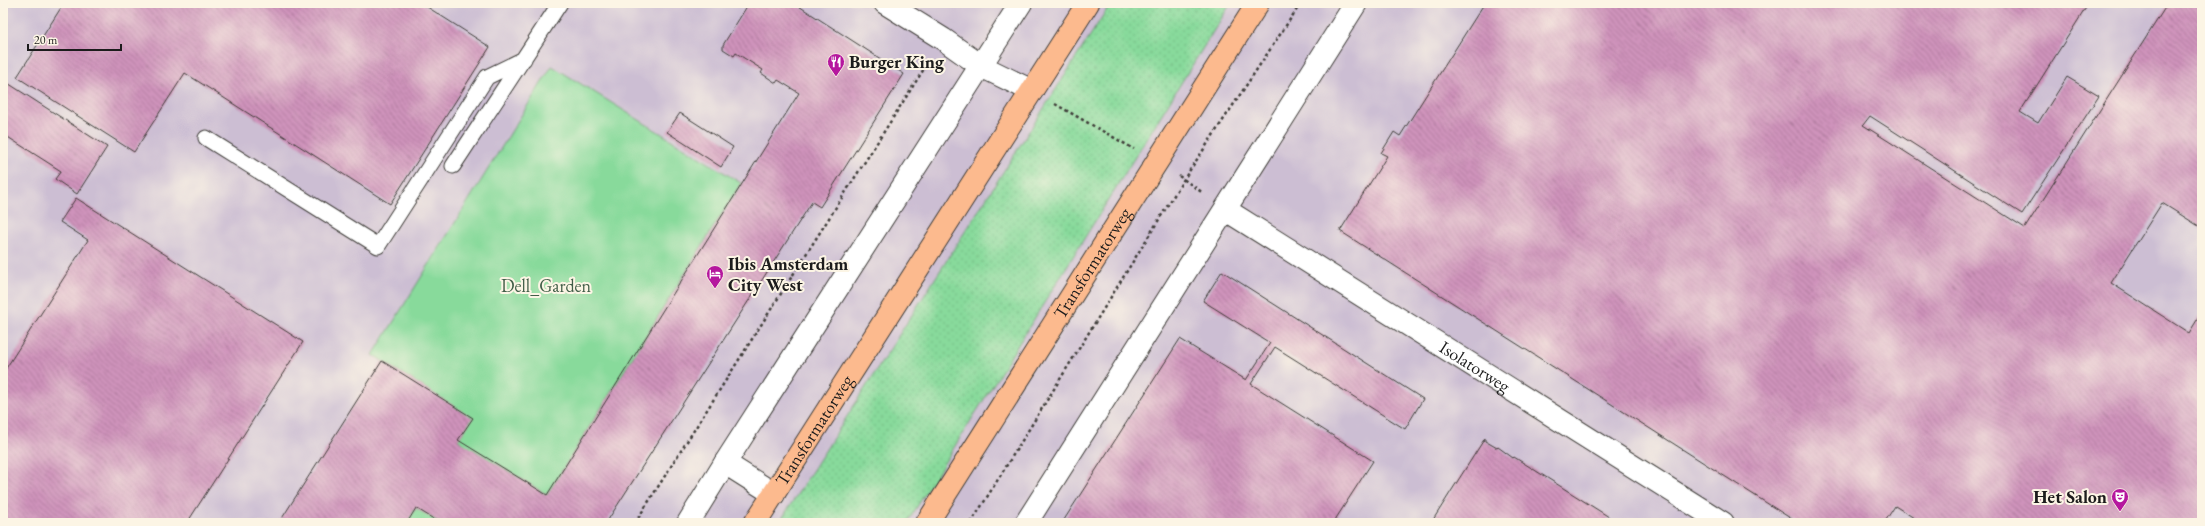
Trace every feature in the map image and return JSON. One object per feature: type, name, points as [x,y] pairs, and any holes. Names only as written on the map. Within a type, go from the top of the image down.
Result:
[{"type":"main road","name":"Transformatorweg","points":[[755,523],[1088,3]]},
{"type":"main road","name":"Transformatorweg","points":[[927,523],[1258,3]]},
{"type":"street","points":[[885,3],[943,39],[980,66],[1032,90]]},
{"type":"street","points":[[688,523],[1021,3]]},
{"type":"street","points":[[1026,523],[1356,3]]},
{"type":"street","name":"Isolatorweg","points":[[1226,210],[1723,523]]},
{"type":"street","name":"Transformatorweg","points":[[725,463],[774,494]]},
{"type":"lane","points":[[453,166],[560,3]]},
{"type":"lane","points":[[206,138],[378,246],[487,77],[524,58]]},
{"type":"path","points":[[971,523],[1184,179],[1300,3]]},
{"type":"path","points":[[635,523],[943,39]]},
{"type":"path","points":[[1032,90],[1184,179]]},
{"type":"shaded area","points":[[3,3],[2202,3],[2202,523],[3,523]]},
{"type":"green space","points":[[1111,3],[1231,3],[907,523],[779,523]]},
{"type":"green space","name":"Dell_Garden","points":[[552,66],[741,183],[547,495],[458,440],[472,418],[373,355]]},
{"type":"green space","points":[[416,508],[440,523],[406,523]]},
{"type":"building","points":[[64,3],[421,3],[490,47],[390,204],[185,73],[134,152],[17,77]]},
{"type":"building","name":"Ibis Amsterdam City West","points":[[749,3],[794,3],[904,74],[820,207],[812,202],[606,523],[440,523],[416,508],[407,523],[279,523],[382,361],[473,418],[458,440],[547,495],[799,93],[778,80],[776,83],[761,73],[763,70],[736,53],[734,56],[723,49],[723,45]]},
{"type":"building","points":[[1482,3],[2089,3],[2020,112],[2038,123],[2067,77],[2099,96],[2022,214],[1870,116],[1863,125],[2025,228],[2168,3],[2197,3],[2202,6],[2202,228],[2162,203],[2111,283],[2189,333],[2202,312],[2202,523],[1922,523],[1895,506],[1884,523],[1798,523],[1340,231],[1387,156],[1381,153],[1394,132],[1400,136],[1484,4]]},
{"type":"building","points":[[3,80],[107,147],[77,194],[55,179],[61,171],[3,134]]},
{"type":"building","points":[[680,113],[733,147],[721,167],[667,132]]},
{"type":"building","points":[[76,198],[303,342],[187,523],[3,523],[3,373],[88,240],[60,222]]},
{"type":"building","points":[[1222,271],[1423,399],[1405,429],[1275,347],[1251,384],[1373,461],[1333,523],[1062,523],[1180,339],[1246,380],[1270,343],[1203,301]]},
{"type":"building","points":[[1485,438],[1485,441],[1497,448],[1498,447],[1513,458],[1514,457],[1609,517],[1608,519],[1614,523],[1431,523]]},
{"type":"place","name":"Burger King","points":[[836,77]]},
{"type":"place","name":"Ibis Amsterdam City West","points":[[715,289]]},
{"type":"place","name":"Het Salon","points":[[2120,512]]}]
